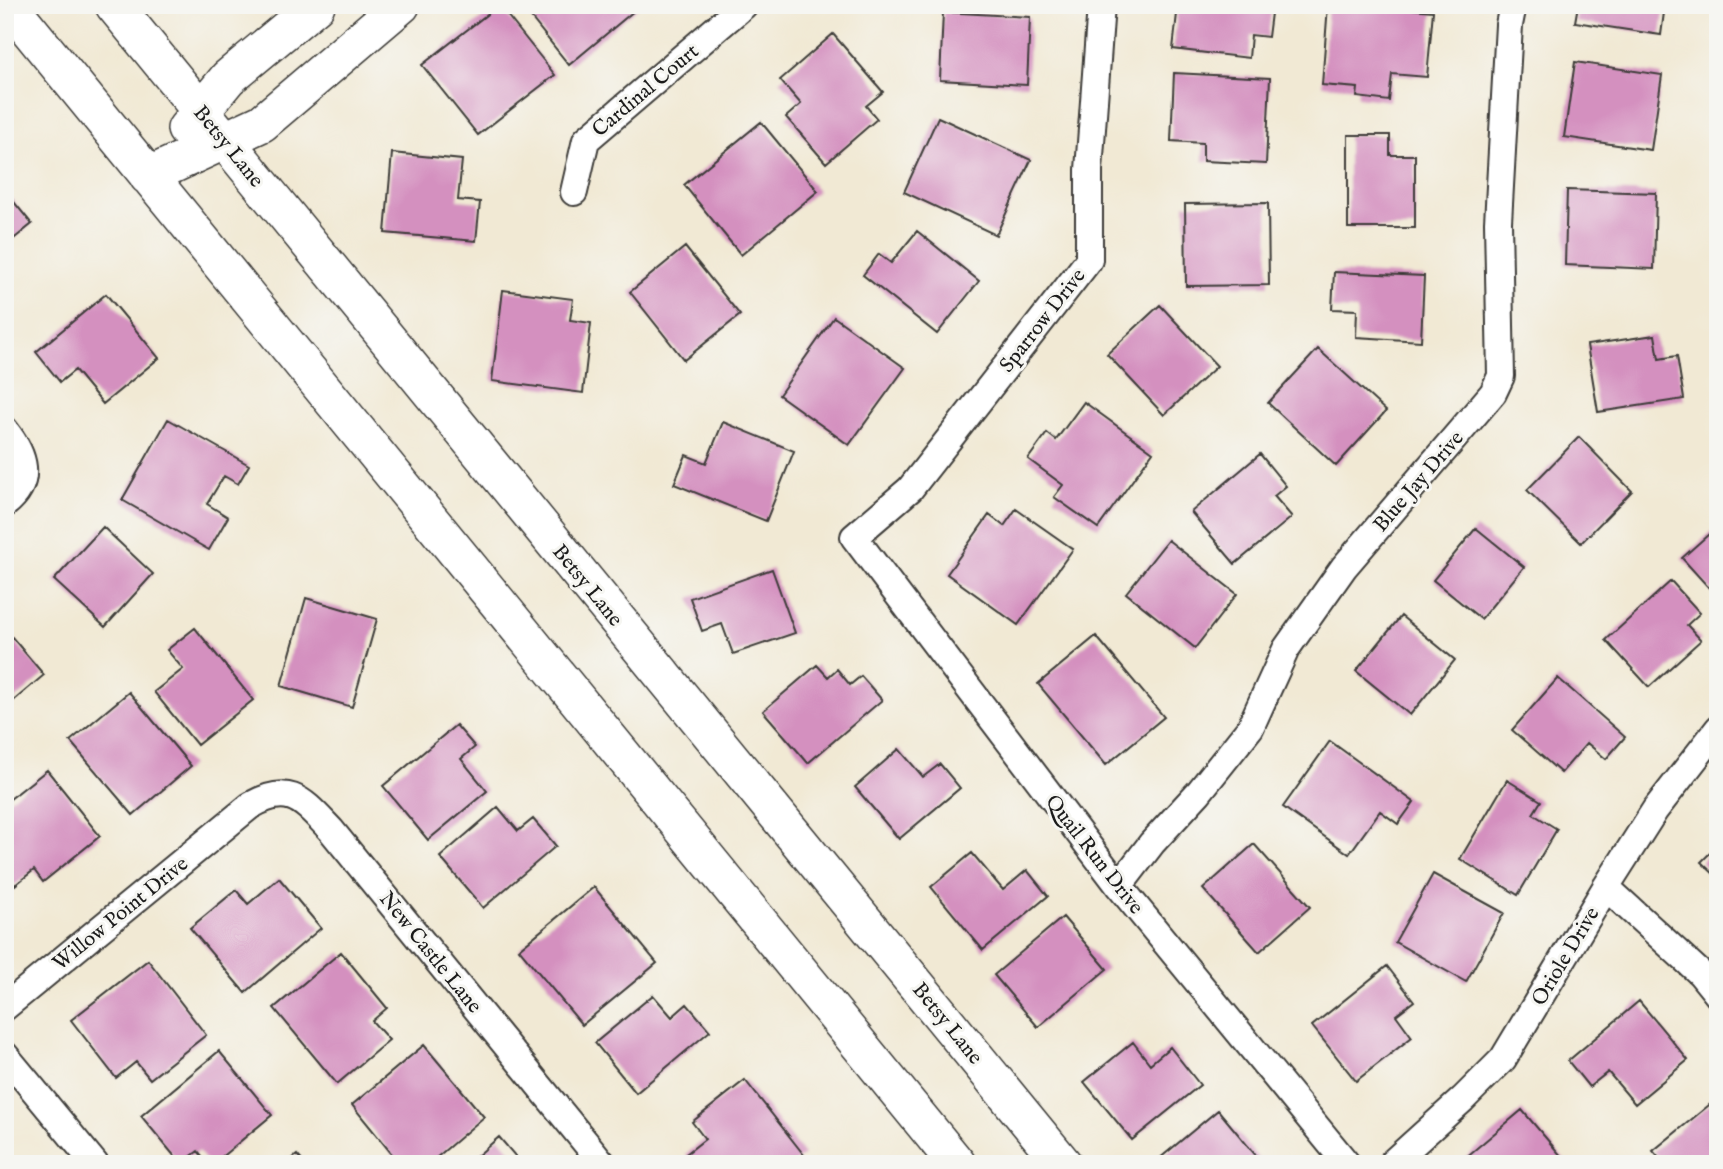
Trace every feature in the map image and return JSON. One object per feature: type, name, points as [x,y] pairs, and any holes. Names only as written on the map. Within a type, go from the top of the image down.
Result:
[{"type":"main road","points":[[9,5],[957,1164]]},
{"type":"main road","name":"Betsy Lane","points":[[114,5],[1063,1164]]},
{"type":"main road","points":[[148,176],[228,78],[316,5]]},
{"type":"main road","points":[[148,176],[262,123],[401,5]]},
{"type":"street","name":"Cardinal Court","points":[[574,192],[586,140],[744,5]]},
{"type":"street","name":"Sparrow Drive","points":[[854,537],[910,489],[1089,260],[1089,170],[1101,5]]},
{"type":"street","name":"Blue Jay Drive","points":[[1119,886],[1250,727],[1286,649],[1344,567],[1493,393],[1502,376],[1498,222],[1509,25],[1513,5]]},
{"type":"street","points":[[5,430],[18,446],[23,472],[20,487],[5,504]]},
{"type":"street","name":"Quail Run Drive","points":[[854,537],[1119,886],[1347,1164]]},
{"type":"street","name":"Oriole Drive","points":[[1391,1164],[1503,1059],[1655,810],[1718,729]]},
{"type":"street","name":"New Castle Lane","points":[[236,818],[266,797],[284,794],[301,800],[331,830],[604,1164]]},
{"type":"street","name":"Willow Point Drive","points":[[5,1007],[236,818]]},
{"type":"street","points":[[1606,887],[1701,974],[1718,995]]},
{"type":"street","points":[[5,1055],[95,1164]]},
{"type":"building","points":[[499,5],[555,75],[478,135],[422,65]]},
{"type":"building","points":[[521,5],[641,5],[569,65]]},
{"type":"building","points":[[1178,5],[1272,5],[1268,37],[1251,35],[1249,58],[1173,49]]},
{"type":"building","points":[[1328,5],[1367,5],[1433,11],[1427,77],[1392,74],[1389,101],[1357,97],[1358,88],[1322,85]]},
{"type":"building","points":[[1578,5],[1665,5],[1661,35],[1575,22]]},
{"type":"building","points":[[943,12],[1030,17],[1027,85],[940,80]]},
{"type":"building","points":[[833,34],[883,92],[866,106],[877,119],[826,163],[786,117],[801,104],[780,80]]},
{"type":"building","points":[[1575,62],[1662,75],[1651,150],[1564,137]]},
{"type":"building","points":[[1174,73],[1270,78],[1266,164],[1203,161],[1203,143],[1171,141]]},
{"type":"building","points":[[938,117],[1031,160],[996,235],[904,192]]},
{"type":"building","points":[[761,122],[818,191],[741,255],[684,185]]},
{"type":"building","points":[[1348,135],[1390,135],[1390,155],[1415,155],[1415,228],[1348,228]]},
{"type":"building","points":[[392,153],[462,160],[458,200],[480,202],[476,241],[385,233]]},
{"type":"building","points":[[1567,190],[1656,193],[1654,269],[1565,265]]},
{"type":"building","points":[[5,191],[32,224],[5,246]]},
{"type":"building","points":[[1268,203],[1269,285],[1186,286],[1185,204]]},
{"type":"building","points":[[917,231],[979,281],[937,334],[863,275],[879,254],[891,263]]},
{"type":"building","points":[[685,247],[740,315],[684,360],[630,292]]},
{"type":"building","points":[[1334,272],[1424,276],[1421,341],[1356,337],[1357,310],[1332,309]]},
{"type":"building","points":[[503,290],[573,299],[570,320],[591,323],[583,393],[492,381]]},
{"type":"building","points":[[106,294],[159,358],[103,404],[75,370],[60,382],[36,352]]},
{"type":"building","points":[[1160,305],[1217,366],[1164,415],[1107,354]]},
{"type":"building","points":[[834,317],[905,368],[849,445],[779,395]]},
{"type":"building","points":[[1655,335],[1659,359],[1677,356],[1684,399],[1598,412],[1587,345]]},
{"type":"building","points":[[1318,349],[1386,411],[1336,466],[1268,403]]},
{"type":"building","points":[[1084,402],[1153,452],[1098,528],[1054,497],[1063,485],[1028,459],[1047,433],[1056,440]]},
{"type":"building","points":[[168,419],[249,465],[238,484],[224,476],[207,504],[228,517],[209,550],[122,500]]},
{"type":"building","points":[[723,422],[794,451],[766,521],[674,484],[686,455],[706,463]]},
{"type":"building","points":[[1579,437],[1632,491],[1581,543],[1527,490]]},
{"type":"building","points":[[1260,454],[1286,486],[1274,496],[1292,517],[1235,564],[1191,512]]},
{"type":"building","points":[[1016,509],[1073,549],[1018,625],[947,574],[989,515],[1004,526]]},
{"type":"building","points":[[1718,526],[1718,598],[1682,558]]},
{"type":"building","points":[[103,527],[153,574],[105,627],[54,580]]},
{"type":"building","points":[[1476,528],[1524,567],[1481,619],[1433,580]]},
{"type":"building","points":[[1168,540],[1237,594],[1195,648],[1126,593]]},
{"type":"building","points":[[772,569],[795,633],[733,654],[722,624],[702,631],[690,598]]},
{"type":"building","points":[[1671,581],[1700,613],[1687,625],[1701,640],[1649,687],[1606,640]]},
{"type":"building","points":[[306,598],[377,619],[352,707],[281,686]]},
{"type":"building","points":[[1401,616],[1455,660],[1410,715],[1356,671]]},
{"type":"building","points":[[195,628],[253,700],[197,745],[154,692],[183,669],[167,650]]},
{"type":"building","points":[[5,629],[44,675],[5,708]]},
{"type":"building","points":[[1096,636],[1164,717],[1106,765],[1038,684]]},
{"type":"building","points":[[817,665],[828,677],[837,669],[850,685],[861,676],[882,700],[808,763],[763,711]]},
{"type":"building","points":[[1558,678],[1625,737],[1606,759],[1587,743],[1561,773],[1512,730]]},
{"type":"building","points":[[129,692],[191,766],[133,815],[70,741]]},
{"type":"building","points":[[456,725],[475,747],[461,759],[487,791],[428,840],[383,786]]},
{"type":"building","points":[[1330,741],[1414,802],[1398,824],[1380,811],[1349,854],[1283,807]]},
{"type":"building","points":[[899,749],[923,777],[940,764],[960,788],[899,839],[855,787]]},
{"type":"building","points":[[47,770],[100,836],[43,882],[34,870],[15,885],[5,872],[5,803]]},
{"type":"building","points":[[1507,780],[1541,801],[1533,814],[1557,829],[1518,895],[1460,859]]},
{"type":"building","points":[[498,807],[518,831],[533,819],[556,846],[483,908],[440,857]]},
{"type":"building","points":[[1254,844],[1310,907],[1259,952],[1203,889]]},
{"type":"building","points":[[1718,845],[1718,878],[1701,862]]},
{"type":"building","points":[[972,853],[1003,890],[1027,870],[1048,896],[983,950],[931,887]]},
{"type":"building","points":[[1433,874],[1504,913],[1466,982],[1395,942]]},
{"type":"building","points":[[279,878],[321,928],[245,993],[190,928],[236,890],[248,904]]},
{"type":"building","points":[[594,887],[657,963],[582,1025],[519,949]]},
{"type":"building","points":[[1063,917],[1107,969],[1038,1027],[994,975]]},
{"type":"building","points":[[341,952],[387,1008],[372,1021],[389,1040],[337,1084],[274,1008]]},
{"type":"building","points":[[148,960],[206,1035],[150,1079],[136,1062],[116,1078],[71,1020]]},
{"type":"building","points":[[1387,966],[1414,1001],[1396,1015],[1412,1037],[1356,1081],[1312,1026]]},
{"type":"building","points":[[653,995],[672,1017],[687,1004],[710,1031],[636,1093],[595,1043]]},
{"type":"building","points":[[1639,1001],[1688,1060],[1635,1104],[1608,1072],[1589,1087],[1568,1061]]},
{"type":"building","points":[[1133,1042],[1150,1064],[1170,1047],[1200,1085],[1132,1140],[1084,1082]]},
{"type":"building","points":[[424,1045],[484,1117],[429,1164],[400,1164],[352,1105]]},
{"type":"building","points":[[219,1051],[272,1115],[213,1164],[209,1164],[198,1151],[181,1164],[141,1116]]},
{"type":"building","points":[[745,1080],[804,1155],[793,1164],[693,1164],[686,1154],[705,1139],[692,1122]]},
{"type":"building","points":[[1714,1101],[1718,1105],[1718,1164],[1664,1164],[1653,1151]]},
{"type":"building","points":[[1218,1110],[1263,1164],[1153,1164]]},
{"type":"building","points":[[1522,1110],[1568,1164],[1470,1164],[1465,1158]]},
{"type":"building","points":[[499,1137],[522,1164],[468,1164]]},
{"type":"building","points":[[297,1155],[305,1164],[286,1164]]}]
